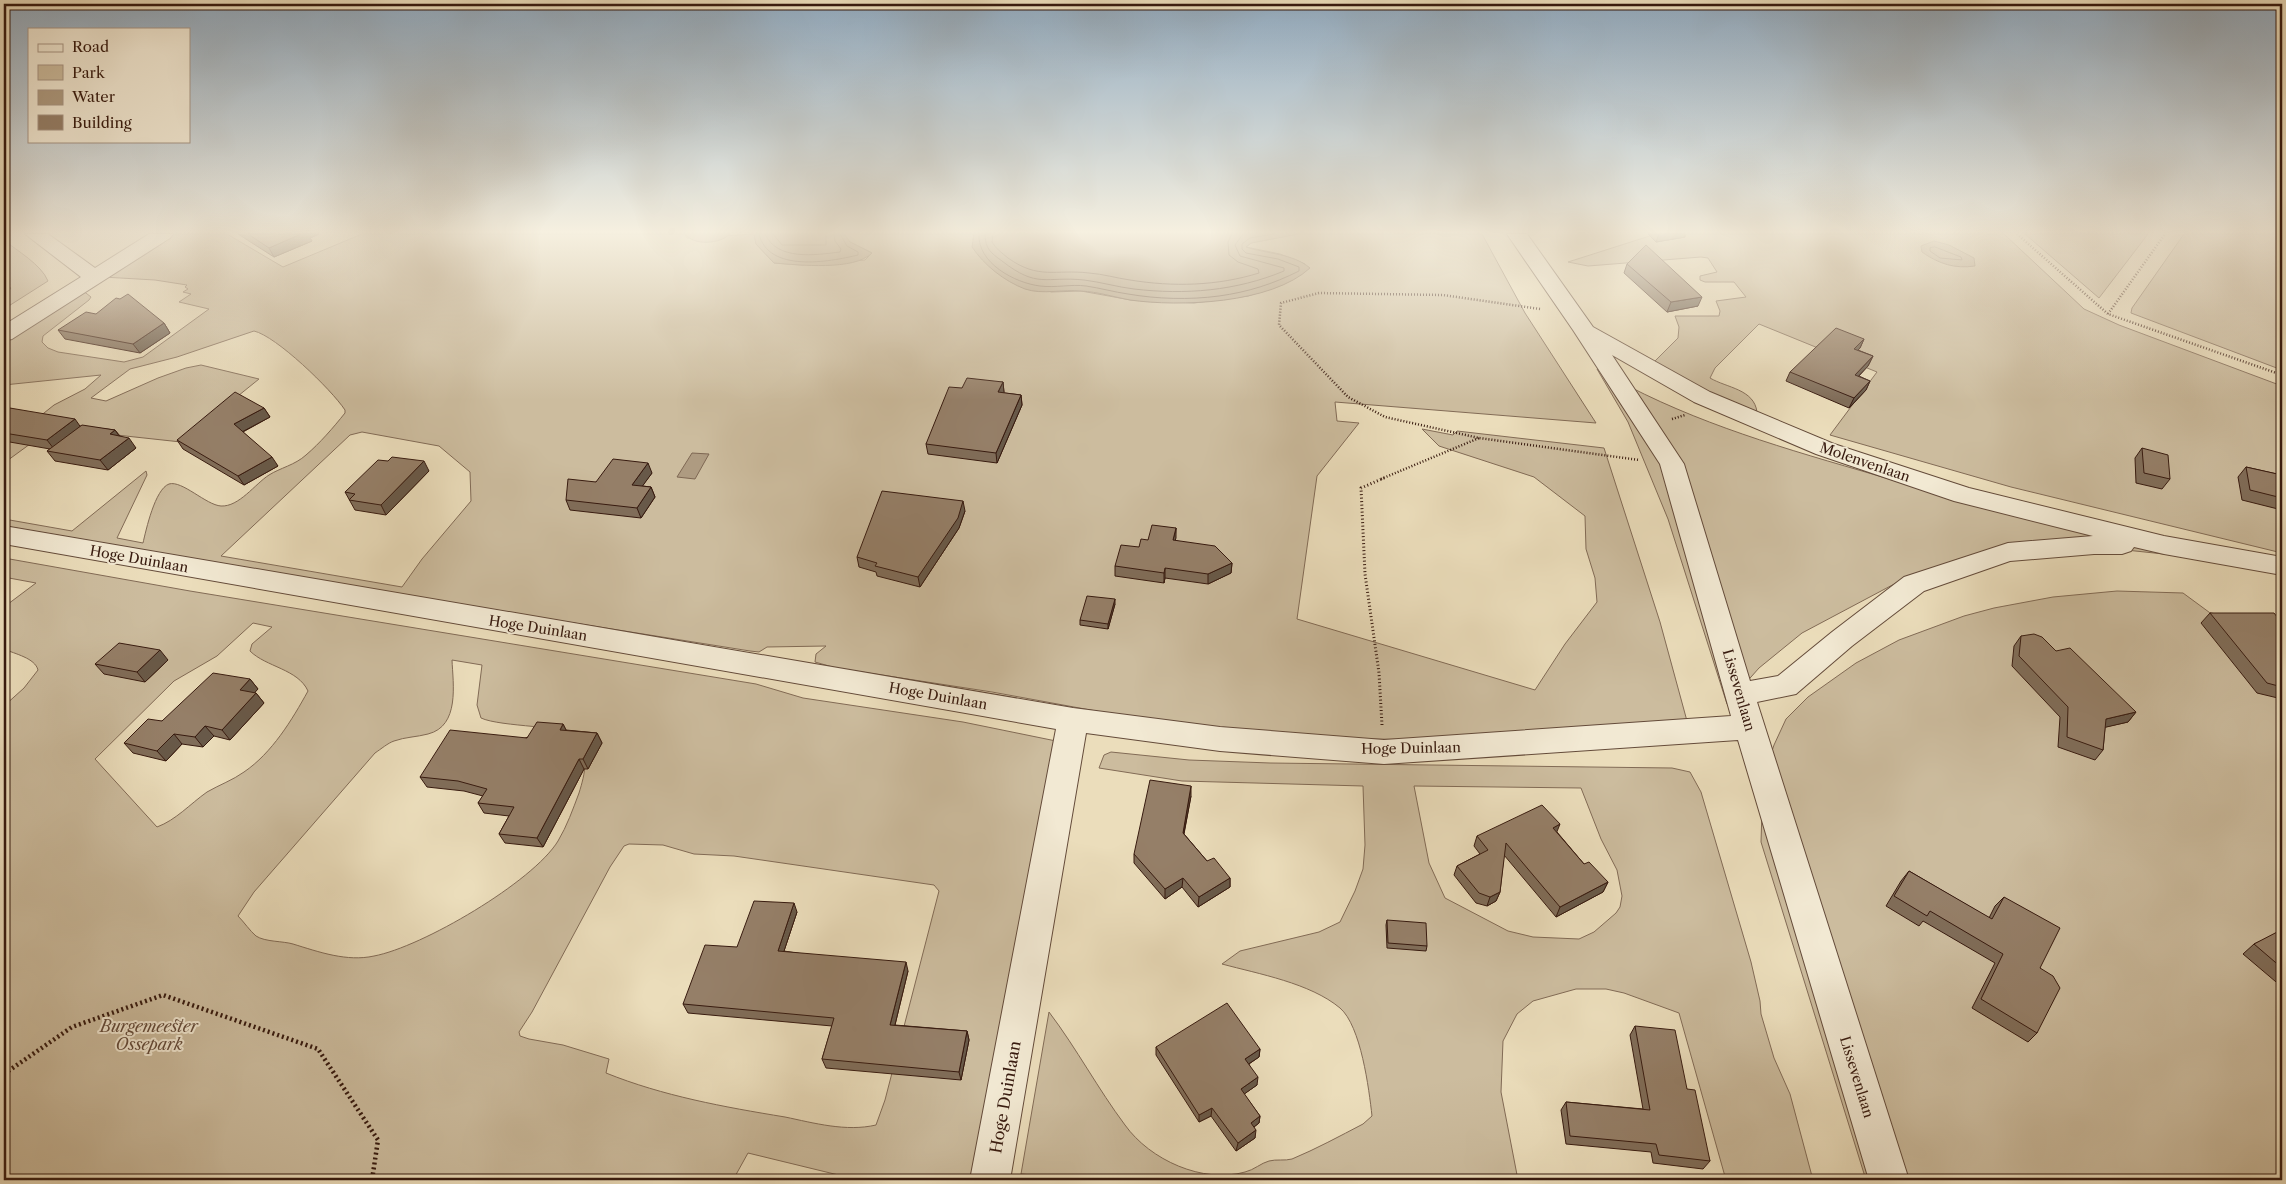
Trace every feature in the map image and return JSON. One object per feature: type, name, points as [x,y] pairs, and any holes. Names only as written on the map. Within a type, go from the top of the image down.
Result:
[{"type":"street","points":[[4,334],[75,289]]},
{"type":"street","name":"Lissevenlaan","points":[[1555,289],[1672,464],[1750,727],[1889,1180]]},
{"type":"street","name":"Molenvenlaan","points":[[1577,321],[1702,397],[1825,449],[1963,495],[2164,545],[2282,566]]},
{"type":"street","name":"Hoge Duinlaan","points":[[4,536],[1073,720],[1220,739],[1384,752],[1750,727]]},
{"type":"street","name":"Molenvenlaan","points":[[1740,694],[1786,686],[1842,639],[1914,584],[2008,552],[2094,545],[2164,545]]},
{"type":"street","name":"Hoge Duinlaan","points":[[990,1180],[1073,720]]},
{"type":"path","points":[[2080,289],[2108,314],[2282,375]]},
{"type":"path","points":[[2108,314],[2126,289]]},
{"type":"path","points":[[1577,321],[1442,295],[1319,293],[1281,303],[1279,325],[1348,397],[1385,417],[1479,438],[1672,464]]},
{"type":"path","points":[[1384,752],[1379,672],[1365,574],[1361,488],[1479,438]]},
{"type":"path","points":[[4,1074],[72,1027],[163,995],[318,1049],[378,1140],[372,1180]]},
{"type":"green space","points":[[10,289],[35,289],[4,309],[4,297]]},
{"type":"green space","points":[[188,289],[1047,289],[1051,292],[1081,291],[1131,300],[1194,303],[1248,296],[1268,289],[1512,289],[1525,313],[1596,423],[1335,402],[1337,421],[1359,423],[1317,476],[1297,619],[1535,690],[1565,644],[1597,602],[1595,578],[1586,549],[1585,516],[1534,477],[1439,446],[1422,429],[1453,435],[1457,431],[1604,448],[1660,622],[1687,721],[1447,740],[1369,739],[1145,720],[992,692],[836,668],[815,662],[816,654],[826,646],[767,647],[759,652],[750,651],[461,605],[4,526],[4,519],[72,531],[146,471],[147,475],[117,538],[143,543],[155,501],[164,487],[169,484],[180,486],[215,505],[221,506],[234,503],[269,475],[306,455],[345,413],[345,410],[338,401],[303,364],[276,342],[254,331],[177,357],[130,369],[91,398],[106,401],[158,378],[201,365],[259,379],[181,442],[52,428],[4,463],[4,445],[54,405],[85,389],[101,375],[4,385],[4,341],[82,290],[91,297],[89,300],[43,336],[42,342],[48,348],[58,352],[124,362],[143,357],[209,309],[179,302],[191,294],[183,292]],"holes":[[[362,432],[439,446],[470,472],[471,501],[422,559],[402,587],[221,556],[350,435]]]},
{"type":"green space","points":[[1740,289],[2063,289],[2084,309],[2119,325],[2282,386],[2282,553],[2011,487],[1830,435],[1877,372],[1759,324],[1715,368],[1710,378],[1739,390],[1751,398],[1757,412],[1700,390],[1653,363],[1678,338],[1679,327],[1675,316],[1719,316],[1720,311],[1716,301],[1746,297]]},
{"type":"green space","points":[[2089,289],[2106,289],[2099,298]]},
{"type":"green space","points":[[2145,289],[2282,289],[2282,370],[2131,313],[2132,308]]},
{"type":"green space","points":[[1597,369],[1661,402],[1759,440],[1978,504],[2173,555],[2107,548],[2063,548],[1898,582],[1802,633],[1759,668],[1727,704],[1668,519],[1628,422]]},
{"type":"green space","name":"Burgemeester Ossepark","points":[[4,558],[190,591],[756,684],[803,698],[963,722],[1056,741],[976,1180],[859,1180],[748,1153],[733,1180],[4,1180],[4,706],[24,688],[38,670],[29,659],[4,649],[4,607],[36,583],[9,578],[4,581]],"holes":[[[253,623],[272,627],[252,644],[250,651],[264,661],[297,678],[308,691],[280,735],[264,755],[244,772],[207,792],[177,816],[157,827],[95,759],[174,681],[217,656]],[[452,660],[482,665],[477,705],[481,718],[503,723],[561,730],[576,735],[585,756],[583,778],[572,811],[558,841],[545,857],[525,875],[475,911],[419,940],[395,950],[364,958],[343,957],[256,936],[238,916],[254,892],[375,753],[394,741],[438,730],[450,713],[453,692]],[[629,844],[663,845],[694,854],[734,856],[934,885],[939,891],[885,1100],[876,1125],[853,1128],[830,1126],[717,1105],[672,1094],[606,1073],[609,1059],[563,1045],[520,1036],[519,1032],[532,1012],[610,867],[624,846]]]},
{"type":"green space","points":[[2117,591],[2183,593],[2217,618],[2282,653],[2282,1180],[1866,1180],[1761,842],[1763,778],[1774,745],[1786,719],[1808,697],[1856,663],[1899,640],[1964,616],[1994,608],[2053,597]]},
{"type":"green space","points":[[1111,752],[1189,760],[1270,763],[1672,768],[1690,772],[1701,792],[1751,962],[1761,1014],[1774,1058],[1790,1094],[1813,1180],[1726,1180],[1679,1013],[1624,993],[1606,989],[1576,989],[1533,1001],[1517,1014],[1503,1041],[1501,1092],[1518,1180],[1091,1180],[1021,1174],[1049,1012],[1115,1111],[1136,1138],[1148,1149],[1163,1158],[1195,1172],[1229,1175],[1248,1171],[1269,1161],[1292,1159],[1363,1124],[1372,1116],[1359,1043],[1347,1017],[1340,1008],[1314,992],[1284,980],[1222,964],[1240,951],[1319,932],[1340,922],[1363,869],[1365,845],[1363,786],[1182,781],[1099,768],[1104,755]],"holes":[[[1414,786],[1581,788],[1601,839],[1617,870],[1622,896],[1620,907],[1616,913],[1594,932],[1579,939],[1533,937],[1508,931],[1445,898],[1429,863]]]},
{"type":"water","points":[[1026,289],[1271,289],[1249,296],[1224,300],[1173,303],[1130,300],[1081,291],[1032,291]]},
{"type":"water","points":[[692,453],[709,454],[695,479],[677,477]]},
{"type":"building","points":[[1656,289],[1694,289],[1702,297],[1671,302]]},
{"type":"building","points":[[128,294],[164,323],[133,344],[58,330],[86,312],[96,314],[116,298],[120,299]]},
{"type":"building","points":[[1836,328],[1864,339],[1854,349],[1873,356],[1855,375],[1870,381],[1854,398],[1790,372]]},
{"type":"building","points":[[967,378],[1003,382],[998,392],[1021,395],[996,453],[926,444],[949,387],[962,388]]},
{"type":"building","points":[[235,392],[264,408],[234,424],[272,457],[238,476],[177,440]]},
{"type":"building","points":[[4,407],[75,419],[47,440],[4,433]]},
{"type":"building","points":[[82,425],[115,430],[110,434],[129,438],[100,460],[47,451]]},
{"type":"building","points":[[2142,448],[2168,455],[2170,479],[2144,473]]},
{"type":"building","points":[[392,457],[424,461],[381,505],[349,500],[355,494],[345,492],[378,460],[388,461]]},
{"type":"building","points":[[613,459],[648,463],[632,485],[651,487],[637,508],[566,500],[568,479],[596,482]]},
{"type":"building","points":[[2246,467],[2282,475],[2282,498],[2250,490]]},
{"type":"building","points":[[882,491],[963,501],[958,518],[918,577],[875,566],[877,563],[857,557]]},
{"type":"building","points":[[1152,525],[1176,528],[1173,540],[1215,546],[1232,563],[1208,574],[1165,568],[1164,573],[1115,566],[1121,545],[1139,547],[1141,539],[1148,540]]},
{"type":"building","points":[[1087,596],[1115,599],[1108,624],[1080,620]]},
{"type":"building","points":[[2210,613],[2274,613],[2282,623],[2282,687],[2267,683]]},
{"type":"building","points":[[2034,634],[2042,637],[2056,651],[2070,648],[2136,712],[2106,719],[2103,750],[2067,737],[2068,707],[2019,656],[2021,636]]},
{"type":"building","points":[[119,643],[160,650],[137,672],[95,664]]},
{"type":"building","points":[[213,673],[250,679],[240,690],[256,693],[222,730],[205,726],[195,737],[174,734],[157,751],[124,743],[148,719],[162,721]]},
{"type":"building","points":[[537,722],[563,724],[560,730],[597,733],[583,759],[579,759],[537,838],[499,834],[514,807],[478,803],[487,789],[458,781],[420,777],[450,730],[527,738]]},
{"type":"building","points":[[1150,780],[1191,786],[1183,833],[1207,861],[1214,858],[1230,878],[1199,897],[1183,878],[1165,889],[1134,854]]},
{"type":"building","points":[[1542,805],[1560,824],[1553,828],[1584,864],[1589,862],[1608,882],[1560,907],[1506,843],[1500,892],[1490,897],[1479,893],[1457,866],[1488,850],[1477,836]]},
{"type":"building","points":[[1909,871],[1992,919],[2004,897],[2060,928],[2040,968],[2053,976],[2060,988],[2037,1033],[1981,999],[2003,954],[1930,911],[1927,916],[1894,896]]},
{"type":"building","points":[[754,901],[794,903],[778,951],[906,962],[890,1025],[967,1031],[959,1072],[822,1059],[834,1018],[683,1004],[705,945],[737,947]]},
{"type":"building","points":[[1387,920],[1426,923],[1427,946],[1388,943]]},
{"type":"building","points":[[2282,931],[2282,968],[2254,944]]},
{"type":"building","points":[[1227,1003],[1260,1049],[1245,1059],[1258,1077],[1241,1089],[1260,1116],[1251,1123],[1256,1130],[1238,1143],[1212,1108],[1199,1115],[1156,1047]]},
{"type":"building","points":[[1635,1026],[1675,1030],[1687,1089],[1695,1090],[1710,1161],[1659,1155],[1656,1144],[1570,1136],[1566,1102],[1650,1110]]}]
